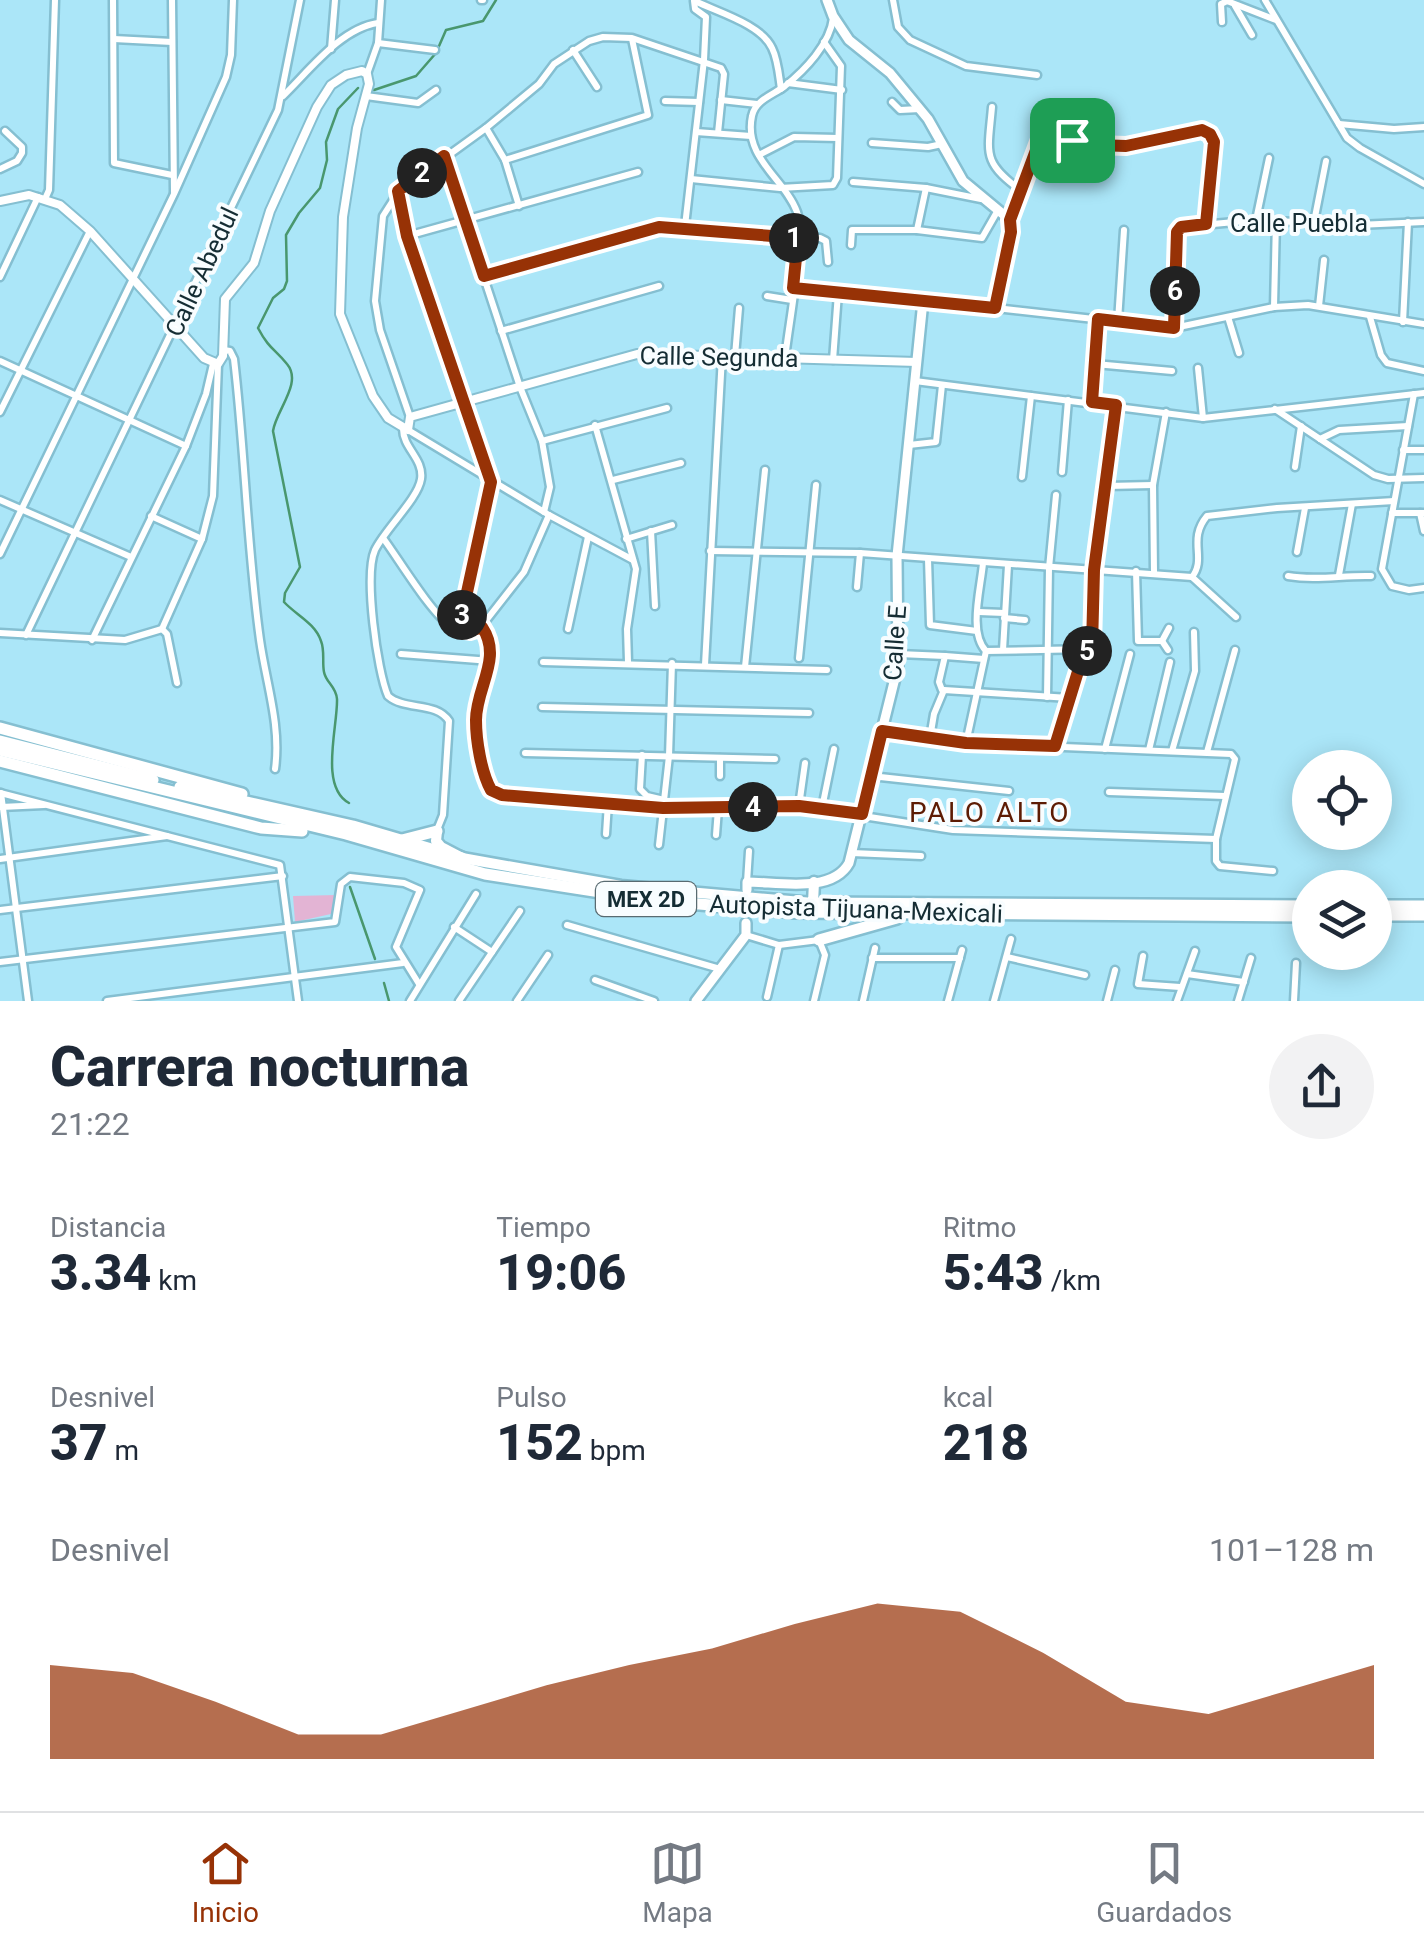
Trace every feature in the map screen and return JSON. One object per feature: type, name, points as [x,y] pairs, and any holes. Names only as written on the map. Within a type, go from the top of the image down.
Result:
[{"type":"highway","points":[[6,730],[349,830]]},
{"type":"highway","name":"Autopista Tijuana-Mexicali","points":[[0,741],[349,830],[485,874],[652,900],[794,912],[1292,916]]},
{"type":"highway","name":"Autopista Tijuana-Mexicali","points":[[0,750],[462,858],[621,886],[813,904],[1292,906]]},
{"type":"highway","points":[[5,762],[261,828],[349,830]]},
{"type":"highway","points":[[395,840],[436,831],[440,847],[462,858]]},
{"type":"highway","points":[[813,904],[814,882]]},
{"type":"highway","points":[[1392,906],[1424,906]]},
{"type":"highway","points":[[821,943],[908,914]]},
{"type":"highway","points":[[1392,916],[1424,915]]},
{"type":"main road","points":[[827,0],[849,40],[890,73],[920,109],[963,181],[1010,220],[1011,232],[995,308],[923,301]]},
{"type":"main road","name":"Calle E","points":[[852,852],[899,654],[897,556],[923,301]]},
{"type":"main road","points":[[747,886],[838,878],[852,852]]},
{"type":"main road","points":[[696,1001],[746,935],[746,923]]},
{"type":"street","points":[[0,277],[49,190],[55,0]]},
{"type":"street","points":[[114,0],[114,163],[172,175]]},
{"type":"street","points":[[172,0],[174,194]]},
{"type":"street","points":[[0,554],[174,194],[226,77],[233,0]]},
{"type":"street","name":"Calle Abedul","points":[[26,635],[283,96],[300,0]]},
{"type":"street","points":[[331,49],[336,0]]},
{"type":"street","points":[[381,0],[378,43],[367,74],[369,84],[357,128],[343,217],[340,314],[374,396],[388,418],[406,430],[546,514],[633,560]]},
{"type":"street","points":[[685,226],[706,16],[695,9],[693,0]]},
{"type":"street","points":[[693,0],[756,31],[768,41],[785,86]]},
{"type":"street","points":[[893,0],[898,27],[910,40],[966,66],[1037,75]]},
{"type":"street","points":[[1265,0],[1337,124],[1360,148],[1424,184]]},
{"type":"street","points":[[1222,22],[1223,1],[1276,20]]},
{"type":"street","points":[[1235,5],[1252,35]]},
{"type":"street","points":[[785,358],[798,238],[797,212],[758,155],[751,136],[752,115],[757,104],[785,86],[824,42],[833,16]]},
{"type":"street","points":[[283,96],[331,49],[368,24],[378,23]]},
{"type":"street","points":[[436,831],[444,814],[448,721],[439,711],[394,701],[385,689],[369,578],[375,551],[421,481],[420,465],[403,438],[410,416],[380,330],[375,301],[385,208],[398,191],[486,128],[573,50],[604,36],[632,38],[721,68],[724,74],[718,134]]},
{"type":"street","points":[[505,160],[648,115],[632,38]]},
{"type":"street","points":[[114,40],[172,42]]},
{"type":"street","points":[[691,179],[780,188],[832,186],[837,178],[841,66],[824,42]]},
{"type":"street","points":[[378,43],[435,50]]},
{"type":"street","points":[[573,50],[598,87]]},
{"type":"street","points":[[92,640],[186,446],[224,350],[225,299],[257,255],[270,211],[324,93],[353,72],[367,74]]},
{"type":"street","points":[[785,86],[842,90]]},
{"type":"street","points":[[366,96],[418,103],[436,90]]},
{"type":"street","points":[[721,100],[757,104]]},
{"type":"street","points":[[665,101],[699,102]]},
{"type":"street","points":[[892,102],[900,110],[920,109]]},
{"type":"street","points":[[992,107],[988,155],[991,163],[1024,192]]},
{"type":"street","points":[[1337,124],[1394,129],[1424,127]]},
{"type":"street","points":[[486,128],[505,160],[519,206]]},
{"type":"street","points":[[0,168],[17,161],[22,154],[22,147],[4,130]]},
{"type":"street","points":[[1010,220],[1024,192],[1042,134],[1051,130],[1072,140],[1126,146],[1191,130],[1210,134],[1214,142],[1206,224]]},
{"type":"street","points":[[696,132],[751,136]]},
{"type":"street","points":[[758,155],[794,137],[838,138]]},
{"type":"street","points":[[872,143],[928,147],[942,144]]},
{"type":"street","points":[[383,538],[442,618],[470,631],[482,627],[524,572],[546,514],[550,486],[542,441],[520,387],[444,156]]},
{"type":"street","points":[[1256,220],[1269,158]]},
{"type":"street","points":[[1314,222],[1326,161]]},
{"type":"street","points":[[407,236],[638,172]]},
{"type":"street","points":[[853,182],[926,188],[981,199]]},
{"type":"street","points":[[917,230],[926,188]]},
{"type":"street","points":[[398,191],[407,236],[491,482],[459,629]]},
{"type":"street","points":[[0,201],[29,195],[60,205],[90,230],[176,326],[216,364],[216,476],[202,538],[162,629],[125,640],[0,634]]},
{"type":"street","points":[[851,245],[852,230],[917,230],[982,238],[998,210]]},
{"type":"street","name":"Calle Puebla","points":[[1174,328],[1177,232],[1181,227],[1256,220],[1424,222]]},
{"type":"street","points":[[1274,307],[1276,220]]},
{"type":"street","points":[[1404,322],[1408,222]]},
{"type":"street","points":[[484,276],[659,227],[685,226],[826,241],[828,262]]},
{"type":"street","points":[[0,412],[90,230]]},
{"type":"street","points":[[1118,322],[1124,230]]},
{"type":"street","points":[[1319,306],[1324,260]]},
{"type":"street","points":[[502,331],[659,286]]},
{"type":"street","points":[[793,288],[923,301]]},
{"type":"street","points":[[834,360],[838,293]]},
{"type":"street","points":[[767,296],[792,300]]},
{"type":"street","points":[[995,308],[1174,328],[1274,307],[1319,306],[1424,324]]},
{"type":"street","points":[[735,356],[739,308]]},
{"type":"street","points":[[1370,316],[1387,364],[1424,371]]},
{"type":"street","points":[[1228,317],[1240,354]]},
{"type":"street","points":[[1092,402],[1098,319]]},
{"type":"street","points":[[224,350],[234,358],[260,642],[272,700],[275,768]]},
{"type":"street","name":"Calle Segunda","points":[[410,416],[637,354],[917,362]]},
{"type":"street","points":[[706,665],[722,356]]},
{"type":"street","points":[[0,360],[186,446]]},
{"type":"street","points":[[1094,364],[1172,371]]},
{"type":"street","points":[[1198,368],[1203,418]]},
{"type":"street","points":[[916,382],[1203,418],[1424,393]]},
{"type":"street","points":[[909,445],[936,442],[942,386]]},
{"type":"street","points":[[1414,394],[1382,568],[1392,586],[1424,588]]},
{"type":"street","points":[[1022,478],[1031,396]]},
{"type":"street","points":[[1062,472],[1068,400]]},
{"type":"street","points":[[1055,746],[1087,651],[1116,405]]},
{"type":"street","points":[[542,441],[668,408]]},
{"type":"street","points":[[1274,408],[1370,474],[1424,478]]},
{"type":"street","points":[[1154,572],[1153,485],[1166,412]]},
{"type":"street","points":[[596,425],[636,578],[627,629],[628,662]]},
{"type":"street","points":[[1295,467],[1301,426]]},
{"type":"street","points":[[1320,439],[1339,430],[1408,426]]},
{"type":"street","points":[[1403,450],[1424,450]]},
{"type":"street","points":[[613,480],[681,463]]},
{"type":"street","points":[[745,667],[766,470]]},
{"type":"street","points":[[799,658],[816,485]]},
{"type":"street","points":[[1107,486],[1153,485]]},
{"type":"street","points":[[1047,697],[1049,568],[1056,496]]},
{"type":"street","points":[[0,500],[131,558]]},
{"type":"street","points":[[1192,577],[1198,568],[1196,532],[1207,516],[1394,502]]},
{"type":"street","points":[[1339,575],[1352,504]]},
{"type":"street","points":[[1297,552],[1305,508]]},
{"type":"street","points":[[1392,512],[1422,513],[1424,532]]},
{"type":"street","points":[[151,516],[202,538]]},
{"type":"street","points":[[626,538],[672,525]]},
{"type":"street","points":[[651,531],[655,606]]},
{"type":"street","points":[[568,629],[588,537]]},
{"type":"street","points":[[710,551],[860,554],[1154,572],[1192,577],[1236,617]]},
{"type":"street","points":[[857,587],[860,554]]},
{"type":"street","points":[[928,559],[930,625],[977,631]]},
{"type":"street","points":[[966,743],[985,655],[977,631],[983,563]]},
{"type":"street","points":[[1003,650],[1008,565]]},
{"type":"street","points":[[1136,571],[1138,641],[1162,642]]},
{"type":"street","points":[[1288,576],[1371,576]]},
{"type":"street","points":[[979,612],[1024,620]]},
{"type":"street","points":[[482,627],[491,661],[476,720],[485,775],[491,790],[502,795],[718,809],[799,806],[954,830],[1216,839]]},
{"type":"street","points":[[1162,642],[1169,628]]},
{"type":"street","points":[[162,629],[167,634],[177,683]]},
{"type":"street","points":[[1172,750],[1195,671],[1194,632]]},
{"type":"street","points":[[1162,642],[1168,650]]},
{"type":"street","points":[[1208,752],[1235,650]]},
{"type":"street","points":[[899,654],[1087,651]]},
{"type":"street","points":[[401,654],[491,661]]},
{"type":"street","points":[[1105,749],[1130,654]]},
{"type":"street","points":[[930,738],[942,690],[939,682],[945,656]]},
{"type":"street","points":[[543,662],[827,670]]},
{"type":"street","points":[[1149,750],[1170,662]]},
{"type":"street","points":[[659,845],[669,756],[672,664]]},
{"type":"street","points":[[942,690],[1070,698]]},
{"type":"street","points":[[542,707],[809,712]]},
{"type":"street","points":[[882,731],[966,743],[1234,755],[1216,839],[1216,862],[1220,866],[1273,871]]},
{"type":"street","points":[[822,808],[834,749]]},
{"type":"street","points":[[525,753],[775,759]]},
{"type":"street","points":[[642,755],[640,789],[663,804]]},
{"type":"street","points":[[720,758],[720,776]]},
{"type":"street","points":[[799,806],[805,763]]},
{"type":"street","points":[[871,776],[1009,790]]},
{"type":"street","points":[[1109,792],[1225,796]]},
{"type":"street","points":[[28,1001],[1,793],[280,865],[298,1001]]},
{"type":"street","points":[[606,834],[608,803]]},
{"type":"street","points":[[1,807],[52,804]]},
{"type":"street","points":[[716,834],[718,809]]},
{"type":"street","points":[[0,859],[172,836]]},
{"type":"street","points":[[747,886],[749,851]]},
{"type":"street","points":[[852,852],[921,856]]},
{"type":"street","points":[[0,910],[282,876]]},
{"type":"street","points":[[0,962],[337,922],[343,880],[350,877],[404,882],[420,890],[396,947],[419,984]]},
{"type":"street","points":[[410,1001],[476,894]]},
{"type":"street","points":[[459,1001],[520,910]]},
{"type":"street","points":[[567,925],[721,970]]},
{"type":"street","points":[[454,928],[492,952]]},
{"type":"street","points":[[746,935],[779,945],[821,943],[825,954],[814,1001]]},
{"type":"street","points":[[994,1001],[1011,939]]},
{"type":"street","points":[[767,997],[779,945]]},
{"type":"street","points":[[863,1001],[875,948]]},
{"type":"street","points":[[1176,1001],[1195,950]]},
{"type":"street","points":[[872,958],[961,954],[948,1001]]},
{"type":"street","points":[[517,1001],[548,955]]},
{"type":"street","points":[[1007,956],[1085,976]]},
{"type":"street","points":[[1143,956],[1138,984],[1180,987]]},
{"type":"street","points":[[1238,1001],[1251,958]]},
{"type":"street","points":[[108,1001],[403,963]]},
{"type":"street","points":[[1106,1001],[1115,970]]},
{"type":"street","points":[[1294,1001],[1296,970]]},
{"type":"street","points":[[1187,974],[1244,982]]},
{"type":"street","points":[[595,980],[654,1001]]},
{"type":"shaded area","points":[[337,895],[331,914],[295,922],[293,896]]},
{"type":"waterway","points":[[374,90],[416,76],[436,53],[446,30],[483,21],[496,0]]},
{"type":"waterway","points":[[349,803],[340,795],[332,770],[337,699],[324,672],[321,641],[310,624],[284,602],[300,567],[273,431],[292,380],[287,364],[258,328],[287,281],[286,235],[320,188],[327,160],[326,142],[338,109],[358,88]]},
{"type":"waterway","points":[[350,887],[375,959]]},
{"type":"waterway","points":[[384,983],[389,1001]]},
{"type":"district","name":"PALO ALTO","points":[[990,812]]},
{"type":"route","points":[[1051,130],[1072,140],[1126,146],[1202,130],[1214,142],[1206,224],[1181,227],[1177,232],[1174,328],[1098,319],[1092,402],[1116,405],[1094,570],[1092,646],[1084,652],[1055,746],[966,743],[882,731],[862,814],[799,806],[663,808],[502,795],[491,790],[476,720],[491,661],[487,635],[482,627],[459,629],[491,482],[407,236],[398,191],[444,156],[484,276],[659,227],[685,226],[798,238],[793,288],[995,308],[1011,232],[1010,220],[1024,192],[1042,134],[1051,130]]}]
